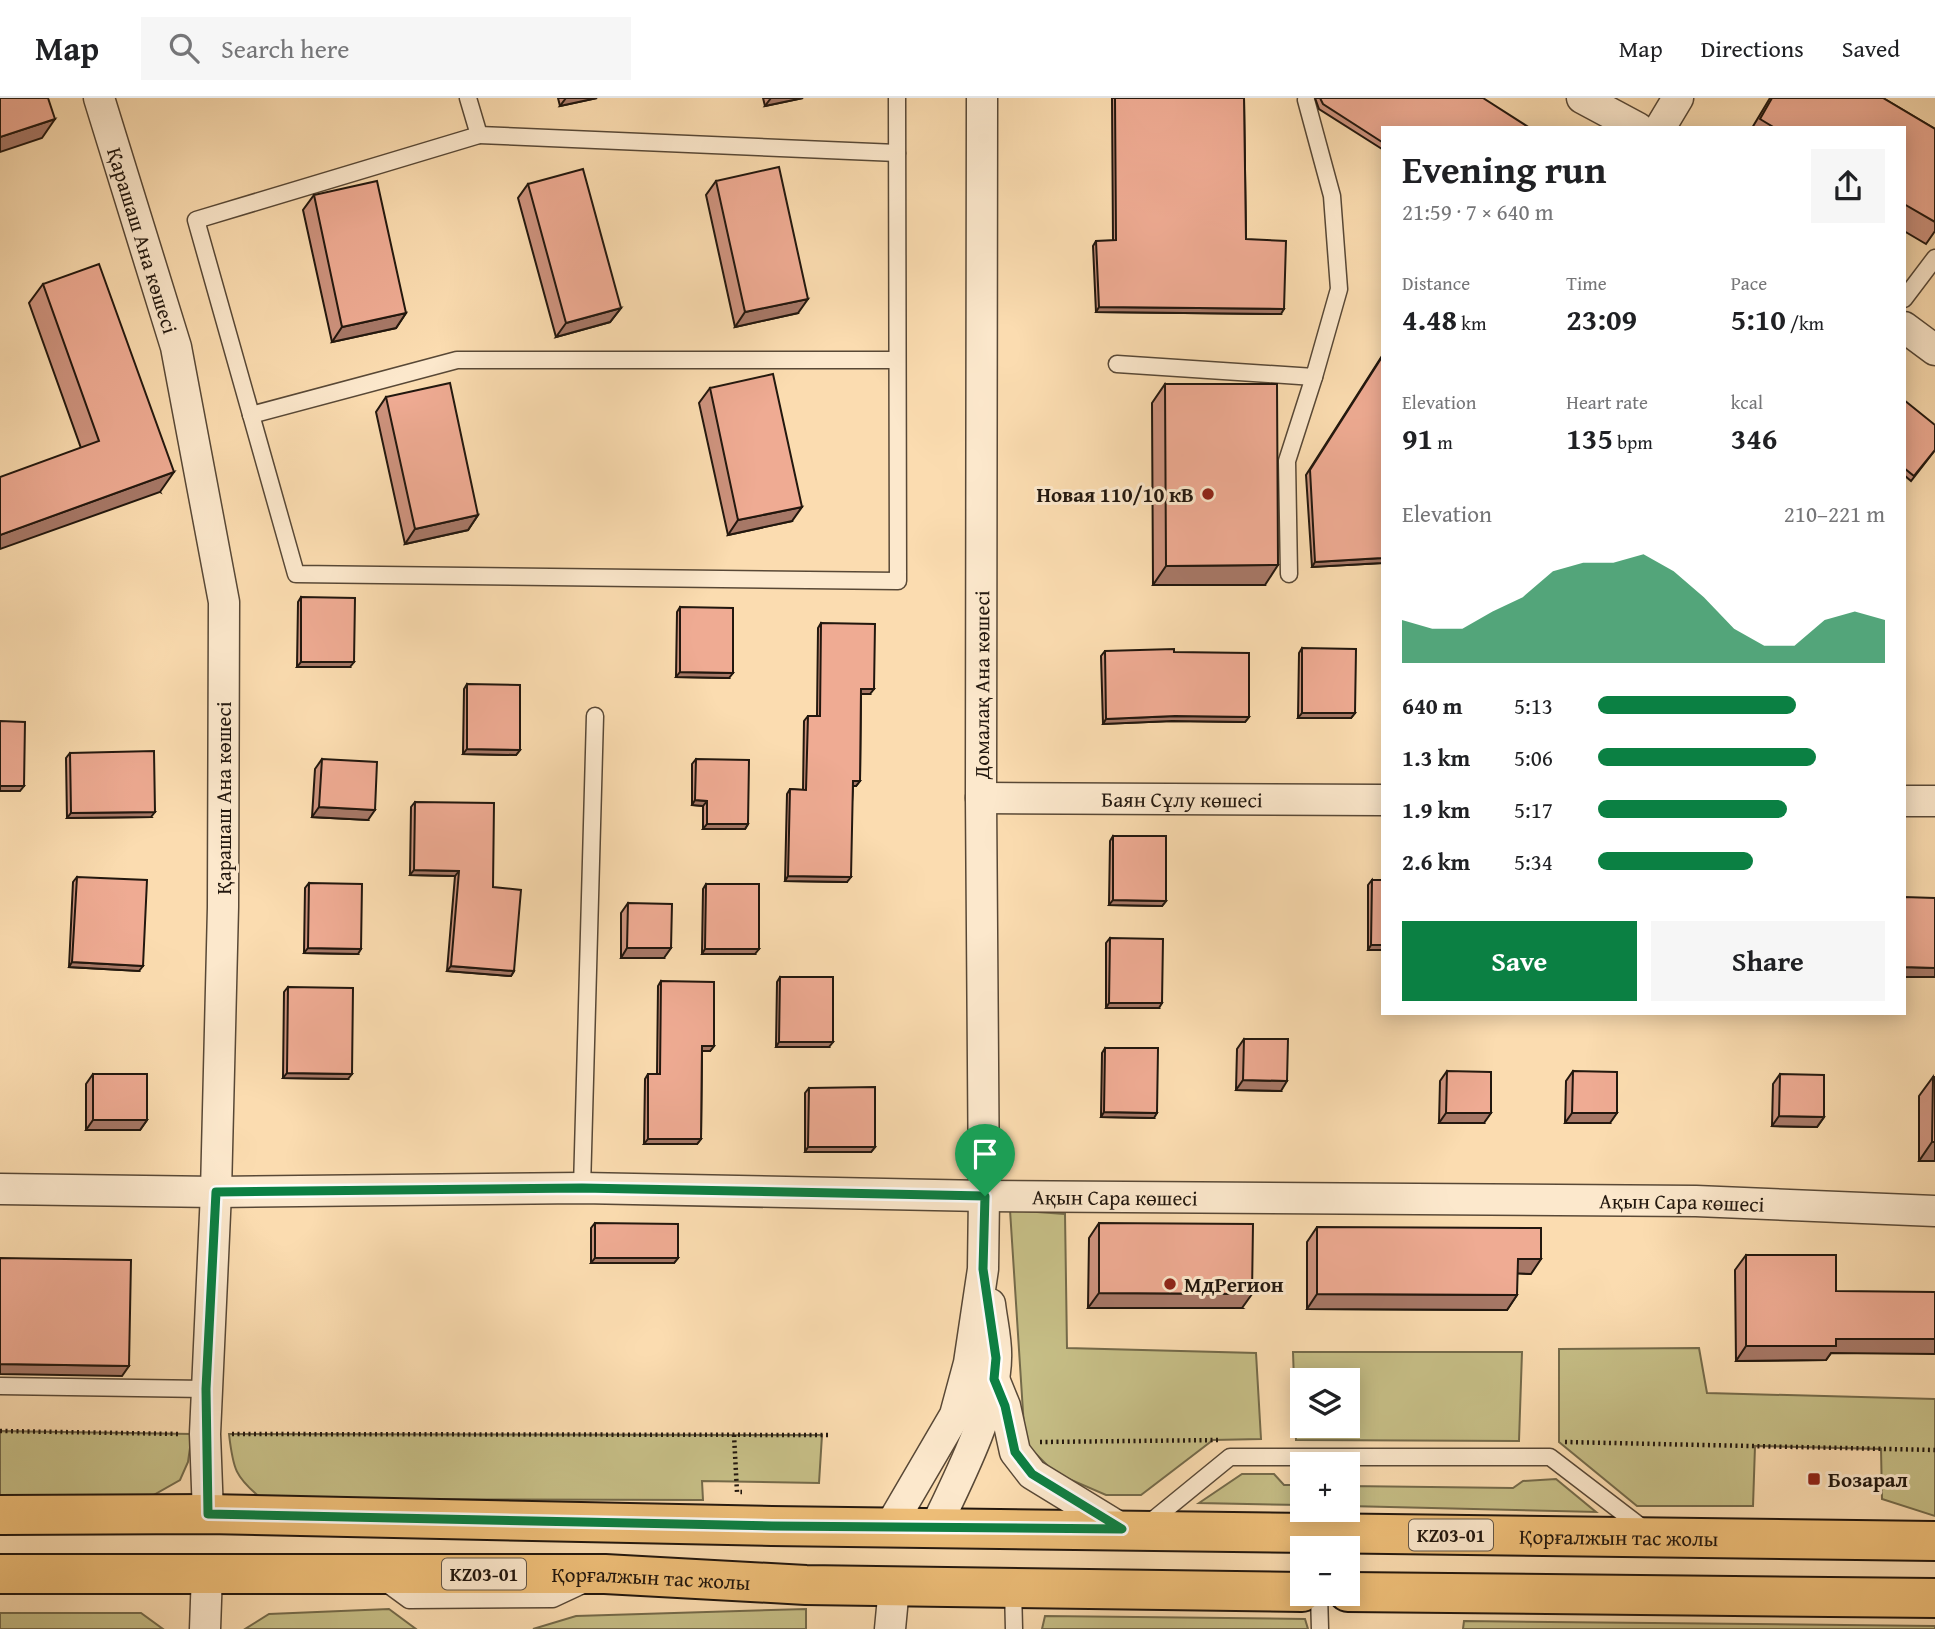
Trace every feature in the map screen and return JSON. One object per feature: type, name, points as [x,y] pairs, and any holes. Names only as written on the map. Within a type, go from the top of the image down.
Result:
[{"type":"main road","name":"Қорғалжын тас жолы","points":[[3,1514],[208,1514],[889,1528],[1935,1541]]},
{"type":"main road","points":[[889,1528],[894,1587]]},
{"type":"main road","points":[[894,1587],[935,1528]]},
{"type":"main road","name":"Қорғалжын тас жолы","points":[[0,1574],[605,1574],[806,1585],[1290,1592]]},
{"type":"main road","points":[[1360,1592],[1935,1598]]},
{"type":"street","name":"Қарашаш Ана көшесі","points":[[99,98],[176,347],[225,602],[223,907],[216,1192],[205,1434],[208,1514]]},
{"type":"street","name":"Домалақ Ана көшесі","points":[[889,1528],[955,1415],[970,1363],[983,1269],[982,98]]},
{"type":"street","points":[[1582,98],[1634,126]]},
{"type":"street","points":[[1661,126],[1678,98]]},
{"type":"street","points":[[1906,328],[1935,350]]},
{"type":"street","name":"Баян Сұлу көшесі","points":[[981,798],[1381,800]]},
{"type":"street","points":[[1906,801],[1935,802]]},
{"type":"street","name":"Ақын Сара көшесі","points":[[0,1189],[216,1192],[582,1188],[985,1196],[1696,1201],[1935,1211]]},
{"type":"street","name":"Домалақ Ана көшесі","points":[[935,1528],[969,1453],[994,1379],[996,1358],[983,1269]]},
{"type":"street","points":[[994,1379],[1005,1406],[1015,1452],[1032,1474],[1132,1529]]},
{"type":"street","points":[[205,1629],[207,1573]]},
{"type":"street","points":[[890,1629],[894,1587]]},
{"type":"lane","points":[[468,98],[479,135]]},
{"type":"lane","points":[[897,98],[898,581],[296,574],[195,220],[479,135],[897,153]]},
{"type":"lane","points":[[1289,574],[1287,461],[1339,289],[1332,197],[1306,100]]},
{"type":"lane","points":[[1906,296],[1935,258]]},
{"type":"lane","points":[[251,415],[457,360],[897,360]]},
{"type":"lane","points":[[1117,364],[1314,377]]},
{"type":"lane","points":[[582,1188],[595,716]]},
{"type":"lane","points":[[0,1386],[206,1389]]},
{"type":"lane","points":[[1132,1529],[1230,1457],[1550,1457],[1654,1537]]},
{"type":"lane","points":[[1013,1588],[1014,1629]]},
{"type":"lane","points":[[1319,1606],[1320,1629]]},
{"type":"path","points":[[0,1431],[829,1435]]},
{"type":"path","points":[[734,1435],[737,1492],[751,1492]]},
{"type":"shaded area","points":[[1010,1210],[1065,1214],[1067,1348],[1256,1353],[1261,1439],[1213,1440],[1141,1495],[1106,1495],[1055,1473],[1025,1443]]},
{"type":"shaded area","points":[[1699,1348],[1707,1393],[1935,1399],[1935,1516],[1882,1499],[1881,1449],[1755,1446],[1753,1506],[1637,1506],[1559,1442],[1559,1349]]},
{"type":"shaded area","points":[[1293,1352],[1522,1352],[1519,1441],[1296,1440],[1360,1438],[1360,1368],[1294,1368]]},
{"type":"shaded area","points":[[0,1431],[192,1434],[188,1462],[180,1480],[150,1497],[9,1498],[0,1495]]},
{"type":"shaded area","points":[[229,1434],[822,1435],[819,1483],[702,1481],[703,1500],[262,1499],[237,1471]]},
{"type":"shaded area","points":[[1242,1474],[1274,1474],[1284,1485],[1290,1485],[1290,1505],[1199,1503]]},
{"type":"shaded area","points":[[1556,1479],[1596,1512],[1360,1506],[1360,1486],[1513,1488],[1523,1481]]},
{"type":"shaded area","points":[[389,1609],[416,1629],[245,1629],[269,1614]]},
{"type":"shaded area","points":[[806,1609],[806,1629],[533,1629],[576,1616]]},
{"type":"shaded area","points":[[0,1613],[141,1613],[163,1629],[0,1629]]},
{"type":"shaded area","points":[[1045,1616],[1305,1619],[1308,1629],[1042,1629]]},
{"type":"shaded area","points":[[1464,1621],[1935,1626],[1935,1629],[1463,1629]]},
{"type":"building","points":[[0,98],[48,98],[55,119],[0,137]]},
{"type":"building","points":[[1115,98],[1244,98],[1246,239],[1286,241],[1284,309],[1099,307],[1096,241],[1116,240]]},
{"type":"building","points":[[1320,98],[1483,98],[1527,126],[1381,126],[1381,141],[1323,104]]},
{"type":"building","points":[[1772,98],[1883,98],[1935,129],[1935,222],[1906,205],[1906,126],[1772,126],[1760,119]]},
{"type":"building","points":[[779,167],[808,299],[745,312],[716,181]]},
{"type":"building","points":[[583,169],[621,308],[566,323],[528,184]]},
{"type":"building","points":[[377,181],[406,313],[342,327],[314,195]]},
{"type":"building","points":[[99,264],[174,472],[0,535],[0,477],[99,441],[43,284]]},
{"type":"building","points":[[1381,359],[1381,558],[1315,562],[1310,470]]},
{"type":"building","points":[[773,374],[802,507],[738,520],[710,388]]},
{"type":"building","points":[[450,383],[478,515],[415,529],[386,397]]},
{"type":"building","name":"Новая 110/10 кВ","points":[[1165,384],[1277,384],[1278,565],[1166,566]]},
{"type":"building","points":[[1906,402],[1935,425],[1935,450],[1914,476],[1906,470]]},
{"type":"building","points":[[301,597],[355,598],[354,662],[301,662]]},
{"type":"building","points":[[680,607],[733,608],[733,673],[680,672]]},
{"type":"building","points":[[821,623],[875,624],[874,689],[861,689],[860,781],[853,781],[851,877],[788,876],[790,789],[806,790],[808,716],[820,716]]},
{"type":"building","points":[[1302,648],[1356,649],[1355,713],[1302,713]]},
{"type":"building","points":[[1174,649],[1174,652],[1249,653],[1249,717],[1106,719],[1105,651]]},
{"type":"building","points":[[467,684],[520,685],[520,750],[467,749]]},
{"type":"building","points":[[0,721],[25,722],[24,786],[0,786]]},
{"type":"building","points":[[154,751],[155,812],[71,813],[70,753]]},
{"type":"building","points":[[322,759],[377,762],[375,810],[319,807]]},
{"type":"building","points":[[696,759],[749,760],[748,824],[707,824],[707,801],[695,800]]},
{"type":"building","points":[[415,802],[494,803],[493,887],[521,890],[514,971],[451,966],[459,871],[414,870]]},
{"type":"building","points":[[1113,836],[1166,836],[1166,901],[1113,900]]},
{"type":"building","points":[[77,877],[147,880],[143,966],[72,962]]},
{"type":"building","points":[[1372,880],[1381,880],[1381,945],[1371,945]]},
{"type":"building","points":[[309,883],[362,884],[361,949],[308,948]]},
{"type":"building","points":[[706,884],[759,884],[759,949],[705,949]]},
{"type":"building","points":[[1906,897],[1935,898],[1935,968],[1906,967]]},
{"type":"building","points":[[628,903],[672,904],[671,948],[627,948]]},
{"type":"building","points":[[1110,938],[1163,939],[1162,1003],[1109,1003]]},
{"type":"building","points":[[780,977],[833,977],[833,1042],[779,1042]]},
{"type":"building","points":[[661,981],[714,982],[714,1046],[702,1046],[701,1139],[648,1139],[648,1074],[660,1074]]},
{"type":"building","points":[[288,987],[353,988],[352,1074],[287,1073]]},
{"type":"building","points":[[1244,1039],[1288,1039],[1287,1081],[1243,1080]]},
{"type":"building","points":[[1105,1048],[1158,1048],[1157,1113],[1104,1112]]},
{"type":"building","points":[[1447,1071],[1491,1072],[1491,1113],[1446,1113]]},
{"type":"building","points":[[1573,1071],[1617,1072],[1617,1113],[1572,1113]]},
{"type":"building","points":[[93,1074],[147,1074],[147,1120],[93,1120]]},
{"type":"building","points":[[1780,1074],[1824,1075],[1824,1117],[1779,1116]]},
{"type":"building","points":[[1935,1077],[1935,1142],[1932,1142]]},
{"type":"building","points":[[875,1087],[875,1147],[808,1147],[809,1088]]},
{"type":"building","points":[[595,1223],[678,1224],[678,1258],[595,1258]]},
{"type":"building","points":[[1099,1223],[1253,1224],[1252,1294],[1099,1293]]},
{"type":"building","points":[[1317,1227],[1541,1228],[1541,1259],[1518,1259],[1517,1295],[1317,1294]]},
{"type":"building","points":[[1746,1255],[1836,1255],[1836,1291],[1935,1292],[1935,1339],[1836,1339],[1836,1346],[1746,1346]]},
{"type":"building","points":[[0,1258],[131,1260],[129,1366],[0,1364]]},
{"type":"place","name":"Новая 110/10 кВ","points":[[1208,494]]},
{"type":"place","name":"МдРегион","points":[[1170,1284]]},
{"type":"place","name":"Бозарал","points":[[1814,1479]]},
{"type":"route","points":[[582,1188],[985,1196],[983,1269],[996,1358],[994,1379],[1005,1406],[1015,1452],[1032,1474],[1122,1529],[889,1528],[208,1514],[206,1389],[216,1192],[582,1188]]}]
